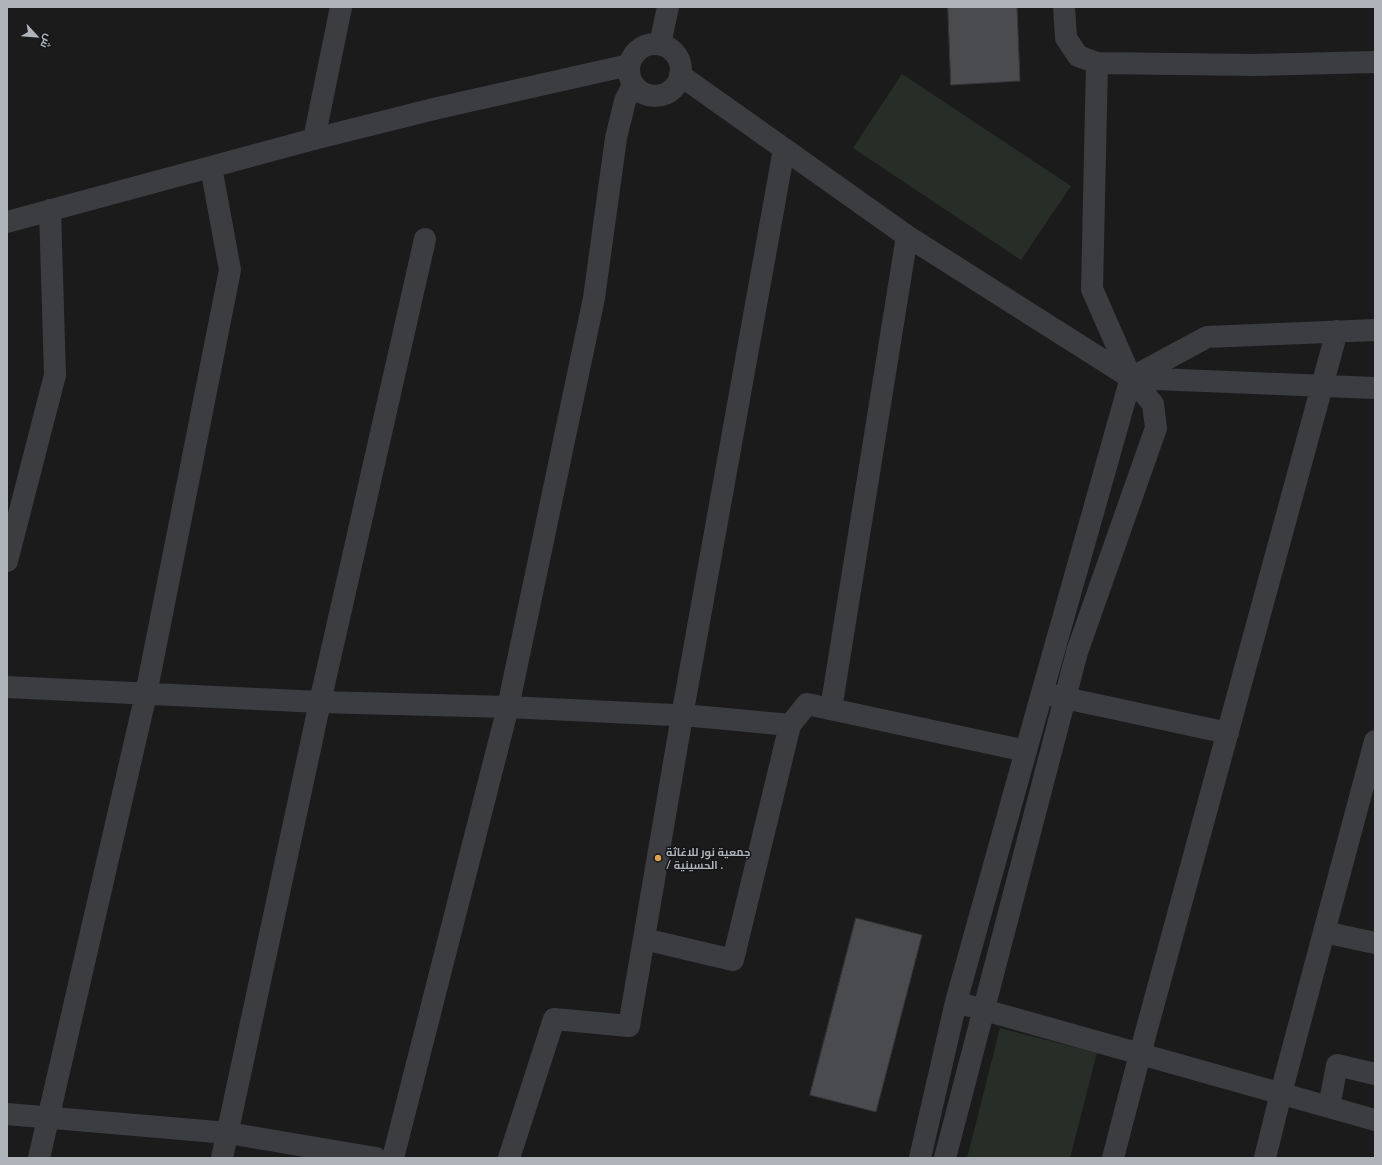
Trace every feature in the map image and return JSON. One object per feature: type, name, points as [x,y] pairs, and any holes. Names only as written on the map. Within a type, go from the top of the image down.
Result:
[{"type":"street","points":[[314,139],[340,7]]},
{"type":"street","points":[[660,44],[668,7]]},
{"type":"street","points":[[1064,7],[1066,38],[1078,56],[1097,63],[1253,66],[1375,62]]},
{"type":"street","points":[[393,1158],[508,707],[594,298],[616,138],[631,75],[633,55],[640,48],[650,44],[660,44],[669,48],[676,55],[680,65],[680,75],[676,85],[669,92],[659,96],[649,96],[640,92],[631,75]]},
{"type":"street","points":[[945,1158],[1077,652],[1156,428],[1153,404],[1131,378],[1092,289],[1097,63]]},
{"type":"street","points":[[7,222],[314,139],[438,108],[631,75]]},
{"type":"street","points":[[680,75],[907,236],[1131,378],[1375,388]]},
{"type":"street","points":[[509,1158],[554,1019],[628,1026],[784,149]]},
{"type":"street","points":[[39,1158],[146,694],[230,270],[211,167]]},
{"type":"street","points":[[7,562],[55,375],[50,210]]},
{"type":"street","points":[[831,709],[907,236]]},
{"type":"street","points":[[222,1158],[320,702],[425,239]]},
{"type":"street","points":[[920,1158],[956,1002],[1131,378],[1207,337],[1375,330]]},
{"type":"street","points":[[1113,1158],[1337,331]]},
{"type":"street","points":[[7,687],[320,702],[508,707],[694,716],[790,725]]},
{"type":"street","points":[[1042,693],[1228,733]]},
{"type":"street","points":[[644,939],[733,960],[790,725],[807,704],[1026,751]]},
{"type":"street","points":[[1265,1158],[1375,741]]},
{"type":"street","points":[[1324,932],[1375,943]]},
{"type":"street","points":[[956,1002],[1375,1120]]},
{"type":"street","points":[[1329,1107],[1337,1065],[1375,1074]]},
{"type":"street","points":[[7,1114],[228,1133],[376,1158]]},
{"type":"shaded area","points":[[902,74],[1071,186],[1021,260],[853,148]]},
{"type":"shaded area","points":[[1000,1028],[1097,1053],[1070,1158],[967,1158]]},
{"type":"building","points":[[948,7],[1017,7],[1020,81],[951,85]]},
{"type":"building","points":[[856,918],[922,935],[876,1112],[810,1095]]},
{"type":"place","name":"جمعية نور للاغاثة / الحسينية .","points":[[658,858]]}]
